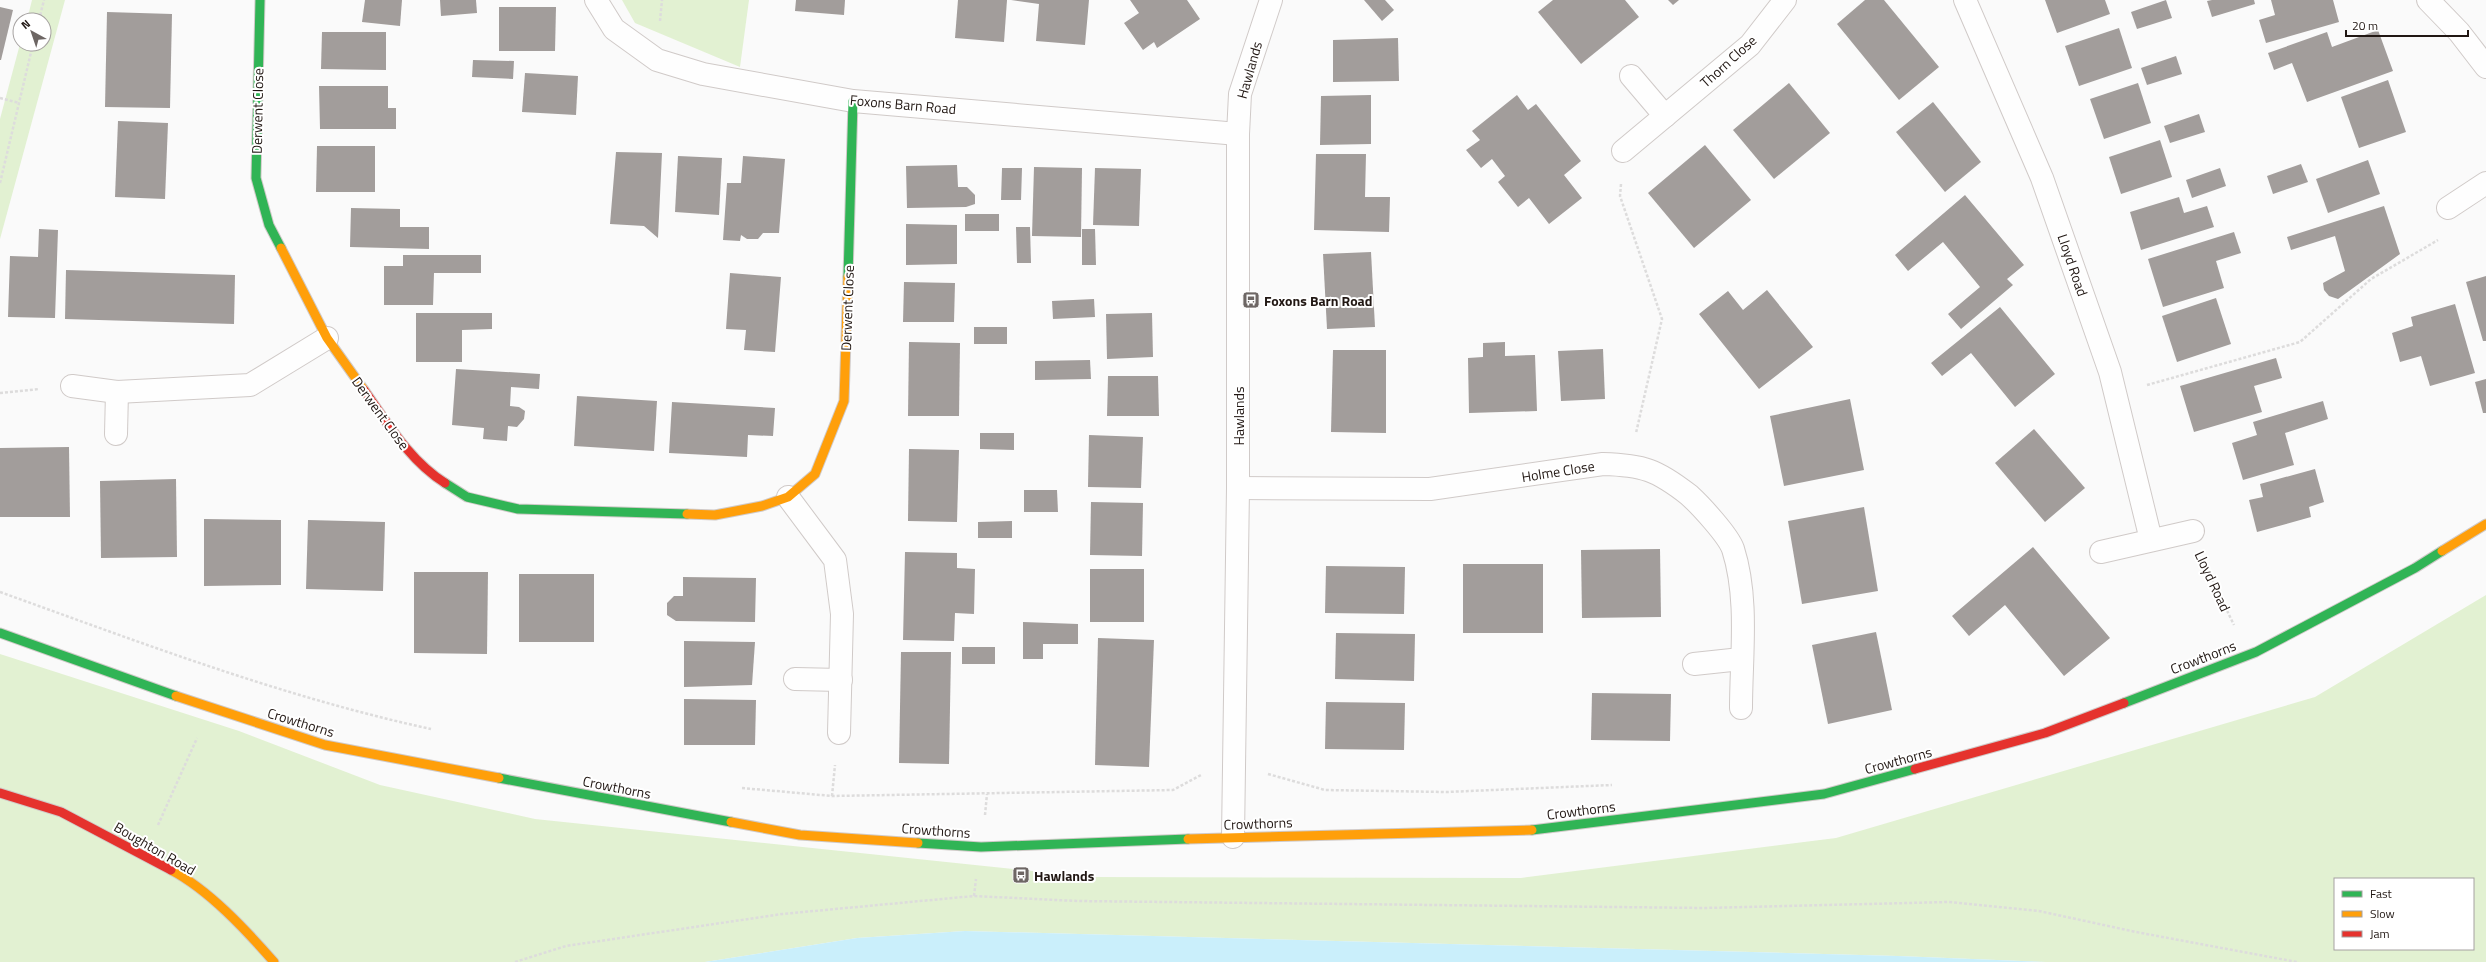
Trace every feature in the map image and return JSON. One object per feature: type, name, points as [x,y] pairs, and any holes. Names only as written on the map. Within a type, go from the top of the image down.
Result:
[{"type":"street","name":"Derwent Close","points":[[260,0],[256,178],[268,225],[327,338],[404,448],[434,476],[467,497],[518,509],[715,515],[762,506],[788,497],[815,474],[844,401],[853,101]]},
{"type":"street","name":"Foxons Barn Road","points":[[596,0],[614,29],[657,60],[703,74],[853,101],[1213,130],[1238,134]]},
{"type":"street","name":"Hawlands","points":[[1233,837],[1238,488],[1238,134],[1240,94],[1271,0]]},
{"type":"street","name":"Thorn Close","points":[[1623,151],[1750,45],[1785,0]]},
{"type":"street","name":"Lloyd Road","points":[[1965,0],[2042,178],[2110,372],[2114,394],[2151,540]]},
{"type":"street","points":[[2428,0],[2460,32],[2486,67]]},
{"type":"street","points":[[1631,76],[1665,116]]},
{"type":"street","points":[[2448,208],[2486,183]]},
{"type":"street","points":[[72,386],[117,392],[250,385],[327,338]]},
{"type":"street","points":[[116,434],[117,392]]},
{"type":"street","name":"Holme Close","points":[[1238,488],[1430,489],[1603,464],[1629,465],[1651,470],[1674,483],[1702,506],[1732,547],[1742,595],[1741,708]]},
{"type":"street","points":[[788,497],[835,560],[842,614],[841,680],[838,733]]},
{"type":"street","name":"Crowthorns","points":[[0,633],[211,708],[325,745],[800,835],[981,847],[1233,837],[1538,830],[1824,794],[2045,733],[2256,652],[2415,568],[2486,524]]},
{"type":"street","points":[[2101,552],[2191,531]]},
{"type":"street","points":[[1694,664],[1742,659]]},
{"type":"street","points":[[795,679],[841,680]]},
{"type":"street","name":"Boughton Road","points":[[0,793],[61,812],[175,872],[206,895],[251,936],[274,962]]},
{"type":"path","points":[[41,12],[44,0]]},
{"type":"path","points":[[0,184],[31,52]]},
{"type":"path","points":[[0,98],[19,103]]},
{"type":"path","points":[[1623,151],[1620,196],[1662,319],[1629,465]]},
{"type":"path","points":[[2114,394],[2300,342],[2371,279],[2458,229],[2448,208]]},
{"type":"path","points":[[0,393],[72,386]]},
{"type":"path","name":"Lloyd Road","points":[[2191,531],[2236,631]]},
{"type":"path","name":"Crowthorns","points":[[0,592],[227,673],[384,719],[437,730]]},
{"type":"path","points":[[145,855],[211,708]]},
{"type":"path","points":[[734,788],[832,796],[1173,790],[1233,758],[1272,776],[1325,790],[1446,792],[1619,785]]},
{"type":"path","points":[[515,962],[566,946],[767,916],[974,896],[1077,901],[1704,908],[1949,902],[2039,912],[2297,962]]},
{"type":"green space","points":[[32,0],[65,0],[52,48],[52,12],[29,12]]},
{"type":"green space","points":[[622,0],[749,0],[740,67],[635,23]]},
{"type":"green space","points":[[18,52],[51,52],[0,239],[0,119]]},
{"type":"green space","points":[[2486,595],[2486,962],[2046,962],[1898,956],[965,931],[857,938],[705,962],[0,962],[0,654],[239,731],[380,785],[535,819],[1089,877],[1521,878],[1836,838],[2315,697]]},
{"type":"water","points":[[965,931],[1898,956],[2046,962],[705,962],[857,938]]},
{"type":"building","points":[[365,0],[402,0],[400,26],[362,22]]},
{"type":"building","points":[[440,0],[476,0],[477,13],[441,16]]},
{"type":"building","points":[[796,0],[845,0],[844,15],[795,11]]},
{"type":"building","points":[[958,0],[1007,0],[1004,42],[955,38]]},
{"type":"building","points":[[1011,0],[1089,0],[1085,45],[1036,41],[1039,4]]},
{"type":"building","points":[[1130,0],[1187,0],[1200,19],[1157,48],[1154,42],[1143,50],[1124,23],[1139,13]]},
{"type":"building","points":[[1364,0],[1385,0],[1394,10],[1382,21]]},
{"type":"building","points":[[1553,0],[1625,0],[1639,17],[1581,64],[1538,12]]},
{"type":"building","points":[[1668,0],[1679,0],[1673,5]]},
{"type":"building","points":[[1865,0],[1884,0],[1939,67],[1899,100],[1837,24]]},
{"type":"building","points":[[2045,0],[2105,0],[2110,14],[2057,33]]},
{"type":"building","points":[[2166,0],[2172,18],[2137,29],[2131,12]]},
{"type":"building","points":[[2254,0],[2255,4],[2212,17],[2207,1]]},
{"type":"building","points":[[2271,0],[2333,0],[2339,22],[2266,43],[2259,20],[2275,15]]},
{"type":"building","points":[[0,7],[13,10],[0,60]]},
{"type":"building","points":[[499,7],[556,7],[555,51],[499,51]]},
{"type":"building","points":[[107,12],[172,14],[170,108],[105,107]]},
{"type":"building","points":[[2119,28],[2132,68],[2079,86],[2065,46]]},
{"type":"building","points":[[2378,30],[2393,71],[2307,102],[2292,63],[2274,70],[2268,53],[2327,32],[2332,47]]},
{"type":"building","points":[[322,32],[386,32],[386,70],[321,69]]},
{"type":"building","points":[[1398,38],[1399,81],[1333,82],[1333,40]]},
{"type":"building","points":[[2176,56],[2182,74],[2147,85],[2141,68]]},
{"type":"building","points":[[473,60],[514,61],[513,79],[472,77]]},
{"type":"building","points":[[525,73],[578,76],[576,115],[522,112]]},
{"type":"building","points":[[2388,80],[2406,132],[2359,148],[2341,97]]},
{"type":"building","points":[[1789,83],[1830,133],[1774,179],[1733,130]]},
{"type":"building","points":[[2138,83],[2151,123],[2104,139],[2090,99]]},
{"type":"building","points":[[319,86],[388,86],[388,108],[396,108],[396,129],[320,129]]},
{"type":"building","points":[[1371,95],[1371,144],[1320,145],[1321,96]]},
{"type":"building","points":[[1517,95],[1528,110],[1536,104],[1581,161],[1564,175],[1582,198],[1549,224],[1529,198],[1518,207],[1498,182],[1505,176],[1492,159],[1481,168],[1466,150],[1480,140],[1472,131]]},
{"type":"building","points":[[1933,102],[1981,162],[1945,192],[1896,132]]},
{"type":"building","points":[[2199,114],[2205,132],[2170,143],[2164,126]]},
{"type":"building","points":[[118,121],[168,123],[165,199],[115,197]]},
{"type":"building","points":[[2160,140],[2172,177],[2121,194],[2109,157]]},
{"type":"building","points":[[1705,145],[1751,200],[1694,248],[1648,193]]},
{"type":"building","points":[[317,146],[375,146],[375,192],[316,192]]},
{"type":"building","points":[[616,152],[662,153],[658,238],[644,226],[610,224]]},
{"type":"building","points":[[1316,154],[1366,154],[1365,197],[1390,197],[1389,232],[1314,230]]},
{"type":"building","points":[[678,156],[722,158],[719,215],[675,212]]},
{"type":"building","points":[[743,156],[785,159],[779,233],[763,233],[758,239],[747,239],[741,235],[740,241],[723,240],[727,183],[741,183]]},
{"type":"building","points":[[2368,160],[2380,194],[2328,213],[2316,179]]},
{"type":"building","points":[[2301,164],[2308,182],[2273,194],[2267,176]]},
{"type":"building","points":[[957,165],[958,187],[967,187],[975,195],[975,204],[966,207],[907,208],[906,166]]},
{"type":"building","points":[[1034,167],[1082,168],[1081,237],[1032,236]]},
{"type":"building","points":[[1002,168],[1022,168],[1021,200],[1001,200]]},
{"type":"building","points":[[1095,168],[1141,169],[1139,226],[1093,225]]},
{"type":"building","points":[[2220,168],[2226,186],[2192,198],[2186,180]]},
{"type":"building","points":[[1965,195],[2024,265],[2007,279],[2013,285],[1961,329],[1948,314],[1980,287],[1943,242],[1908,271],[1895,255]]},
{"type":"building","points":[[2179,197],[2184,213],[2207,206],[2214,227],[2141,250],[2130,212]]},
{"type":"building","points":[[2384,206],[2400,254],[2338,299],[2329,296],[2324,290],[2323,283],[2345,271],[2335,236],[2291,250],[2287,237]]},
{"type":"building","points":[[351,208],[400,209],[400,227],[429,227],[429,249],[350,247]]},
{"type":"building","points":[[965,214],[999,214],[999,231],[965,231]]},
{"type":"building","points":[[906,224],[957,225],[957,264],[906,265]]},
{"type":"building","points":[[1016,227],[1030,227],[1031,263],[1017,263]]},
{"type":"building","points":[[39,229],[58,230],[55,318],[8,317],[10,256],[38,257]]},
{"type":"building","points":[[1082,229],[1095,229],[1096,265],[1082,265]]},
{"type":"building","points":[[2234,232],[2241,253],[2216,261],[2224,288],[2163,307],[2148,259]]},
{"type":"building","points":[[1371,252],[1375,327],[1327,329],[1323,254]]},
{"type":"building","points":[[403,255],[481,255],[481,273],[434,273],[433,305],[384,305],[384,266],[403,266]]},
{"type":"building","points":[[66,270],[235,275],[234,324],[65,319]]},
{"type":"building","points":[[730,273],[781,277],[775,352],[744,350],[746,330],[726,329]]},
{"type":"building","points":[[2486,276],[2486,341],[2483,341],[2466,282]]},
{"type":"building","points":[[904,282],[955,283],[954,322],[903,322]]},
{"type":"building","points":[[1767,290],[1813,347],[1759,389],[1699,314],[1728,291],[1743,310]]},
{"type":"building","points":[[2216,298],[2231,344],[2177,362],[2162,316]]},
{"type":"building","points":[[1094,299],[1095,317],[1053,319],[1052,301]]},
{"type":"building","points":[[2455,304],[2475,373],[2430,386],[2421,356],[2400,362],[2392,333],[2413,326],[2411,317]]},
{"type":"building","points":[[2000,307],[2055,374],[2015,407],[1971,353],[1942,376],[1931,363]]},
{"type":"building","points":[[416,313],[492,313],[492,329],[462,330],[462,362],[416,362]]},
{"type":"building","points":[[1152,313],[1153,357],[1107,359],[1106,314]]},
{"type":"building","points":[[974,327],[1007,327],[1007,344],[974,344]]},
{"type":"building","points":[[909,342],[960,343],[959,416],[908,416]]},
{"type":"building","points":[[1505,342],[1505,356],[1535,355],[1537,411],[1469,413],[1468,358],[1483,357],[1483,343]]},
{"type":"building","points":[[1603,349],[1605,399],[1561,401],[1558,351]]},
{"type":"building","points":[[1333,350],[1386,350],[1386,433],[1331,432]]},
{"type":"building","points":[[2276,358],[2282,378],[2254,386],[2262,412],[2194,432],[2180,386]]},
{"type":"building","points":[[1090,360],[1091,379],[1035,380],[1035,361]]},
{"type":"building","points":[[456,369],[540,374],[539,389],[511,387],[510,406],[519,407],[525,411],[524,419],[517,427],[508,426],[507,441],[483,439],[484,428],[452,425]]},
{"type":"building","points":[[1108,376],[1158,376],[1159,416],[1107,416]]},
{"type":"building","points":[[2486,379],[2486,413],[2483,413],[2475,382]]},
{"type":"building","points":[[577,396],[657,401],[654,451],[574,446]]},
{"type":"building","points":[[1850,399],[1864,470],[1784,486],[1770,416]]},
{"type":"building","points":[[2323,401],[2328,419],[2285,433],[2294,465],[2243,480],[2232,443],[2257,435],[2253,422]]},
{"type":"building","points":[[672,402],[775,408],[773,436],[748,435],[747,457],[669,453]]},
{"type":"building","points":[[2034,429],[2085,488],[2045,522],[1995,463]]},
{"type":"building","points":[[980,433],[1014,433],[1014,450],[980,449]]},
{"type":"building","points":[[1089,435],[1143,437],[1141,488],[1088,487]]},
{"type":"building","points":[[69,447],[70,517],[0,517],[0,448]]},
{"type":"building","points":[[909,449],[959,450],[957,522],[908,521]]},
{"type":"building","points":[[2315,469],[2324,502],[2309,507],[2311,517],[2257,532],[2249,500],[2263,497],[2260,484]]},
{"type":"building","points":[[176,479],[177,557],[101,558],[100,481]]},
{"type":"building","points":[[1024,490],[1057,490],[1058,512],[1024,512]]},
{"type":"building","points":[[1091,502],[1143,503],[1142,556],[1090,555]]},
{"type":"building","points":[[1864,507],[1878,591],[1802,604],[1788,521]]},
{"type":"building","points":[[204,519],[281,520],[281,585],[204,586]]},
{"type":"building","points":[[308,520],[385,522],[383,591],[306,589]]},
{"type":"building","points":[[1012,521],[1012,538],[978,538],[978,522]]},
{"type":"building","points":[[2033,547],[2110,638],[2064,676],[2005,605],[1969,636],[1952,616]]},
{"type":"building","points":[[1660,549],[1661,617],[1582,618],[1581,550]]},
{"type":"building","points":[[905,552],[957,553],[957,568],[975,569],[974,614],[955,613],[954,641],[903,640]]},
{"type":"building","points":[[1463,564],[1543,564],[1543,633],[1463,633]]},
{"type":"building","points":[[1326,566],[1405,567],[1404,614],[1325,613]]},
{"type":"building","points":[[1090,569],[1144,569],[1144,622],[1090,622]]},
{"type":"building","points":[[414,572],[488,572],[487,654],[414,653]]},
{"type":"building","points":[[519,574],[594,574],[594,642],[519,642]]},
{"type":"building","points":[[683,577],[756,578],[755,622],[676,621],[667,615],[667,603],[674,596],[683,596]]},
{"type":"building","points":[[1023,622],[1078,624],[1078,644],[1043,644],[1043,659],[1023,659]]},
{"type":"building","points":[[1876,632],[1892,710],[1828,724],[1812,645]]},
{"type":"building","points":[[1336,633],[1415,634],[1414,681],[1335,679]]},
{"type":"building","points":[[1098,638],[1154,640],[1149,767],[1095,765]]},
{"type":"building","points":[[684,641],[755,642],[752,685],[684,687]]},
{"type":"building","points":[[962,647],[995,647],[995,664],[962,664]]},
{"type":"building","points":[[901,652],[951,652],[949,764],[899,763]]},
{"type":"building","points":[[1592,693],[1671,694],[1670,741],[1591,740]]},
{"type":"building","points":[[684,699],[756,700],[755,745],[684,745]]},
{"type":"building","points":[[1326,702],[1405,703],[1404,750],[1325,749]]},
{"type":"traffic: fast","points":[[260,0],[256,178],[269,225],[281,248]]},
{"type":"traffic: fast","points":[[848,277],[853,101]]},
{"type":"traffic: fast","points":[[445,483],[467,497],[518,509],[687,514]]},
{"type":"traffic: fast","points":[[2124,703],[2256,652],[2415,568],[2442,551]]},
{"type":"traffic: fast","points":[[0,633],[176,696]]},
{"type":"traffic: fast","points":[[1532,830],[1824,794],[1915,769]]},
{"type":"traffic: fast","points":[[499,778],[731,822]]},
{"type":"traffic: fast","points":[[918,843],[981,847],[1188,839]]},
{"type":"traffic: slow","points":[[281,248],[327,338],[364,390]]},
{"type":"traffic: slow","points":[[687,514],[715,515],[762,506],[788,497],[815,474],[844,401],[848,277]]},
{"type":"traffic: slow","points":[[2442,551],[2486,524]]},
{"type":"traffic: slow","points":[[176,696],[325,745],[499,778]]},
{"type":"traffic: slow","points":[[731,822],[800,835],[918,843]]},
{"type":"traffic: slow","points":[[1188,839],[1532,830]]},
{"type":"traffic: slow","points":[[171,870],[185,878],[213,899],[239,924],[274,962]]},
{"type":"traffic: jam","points":[[364,390],[410,453],[432,474],[445,483]]},
{"type":"traffic: jam","points":[[1915,769],[2045,733],[2124,703]]},
{"type":"traffic: jam","points":[[0,793],[61,812],[171,870]]},
{"type":"place","name":"Foxons Barn Road","points":[[1251,300]]},
{"type":"place","name":"Hawlands","points":[[1021,875]]}]
